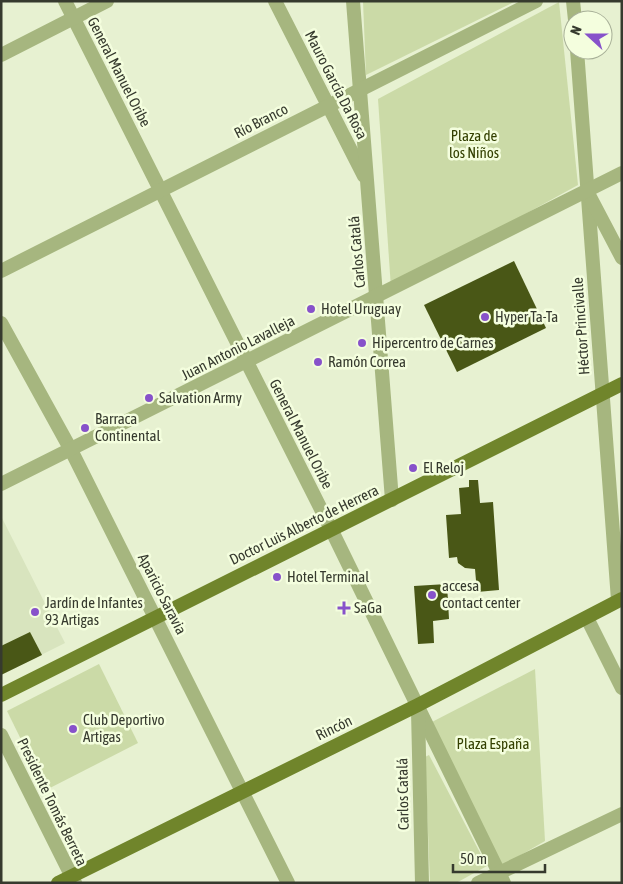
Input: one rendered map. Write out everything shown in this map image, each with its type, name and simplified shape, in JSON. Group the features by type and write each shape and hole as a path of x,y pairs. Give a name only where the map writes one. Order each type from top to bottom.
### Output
{"main road":[{"name":"Doctor Luis Alberto de Herrera","path":"1,695 622,384"},
{"name":"Rincón","path":"58,883 73,879 241,791 418,705 620,600"}],"street":[{"name":"General Manuel Oribe","path":"65,1 331,529 378,629 418,705 502,878"},
{"path":"1,55 107,1"},
{"name":"Mauro García Da Rosa","path":"275,1 368,183"},
{"name":"Carlos Catalá","path":"353,1 392,500"},
{"name":"Río Branco","path":"1,271 536,1"},
{"name":"Héctor Princivalle","path":"578,60 620,600"},
{"name":"Juan Antonio Lavalleja","path":"1,484 588,192 622,173"},
{"path":"588,192 622,258"},
{"name":"Aparicio Saravia","path":"1,323 71,450 288,883"},
{"path":"587,618 622,688"},
{"name":"Carlos Catalá","path":"418,705 422,883"},
{"name":"Presidente Tomás Berreta","path":"1,735 73,879"},
{"path":"478,883 502,878 622,814"}],"shaded area":[{"path":"1,516 65,643 1,675"}],"green space":[{"path":"363,1 516,1 366,75"},
{"name":"Plaza de los Niños","path":"559,2 563,60 565,60 578,185 391,288 378,99"},
{"name":"Club Deportivo Artigas","path":"99,664 138,743 46,790 7,711"},
{"name":"Plaza España","path":"535,669 545,841 502,866 430,723"},
{"path":"429,755 487,866 456,883 430,883 425,757"}],"building":[{"name":"Hyper Ta-Ta","path":"514,261 546,328 457,372 424,305"},
{"path":"469,480 478,480 480,503 493,502 499,590 477,592 475,569 465,568 458,563 457,557 449,558 446,515 461,514 459,488 469,487"},
{"path":"447,584 449,619 433,621 434,643 418,644 414,586"},
{"path":"30,632 42,655 1,675 1,646"}],"place":[{"name":"Hotel Uruguay","path":"311,309"},
{"name":"Hyper Ta-Ta","path":"485,317"},
{"name":"Hipercentro de Carnes","path":"362,343"},
{"name":"Ramón Correa","path":"318,362"},
{"name":"Salvation Army","path":"149,398"},
{"name":"Barraca Continental","path":"85,428"},
{"name":"El Reloj","path":"413,468"},
{"name":"Hotel Terminal","path":"277,577"},
{"name":"accesa contact center","path":"432,595"},
{"name":"SaGa","path":"344,608"},
{"name":"Jardín de Infantes 93 Artigas","path":"35,612"},
{"name":"Club Deportivo Artigas","path":"73,729"}]}
